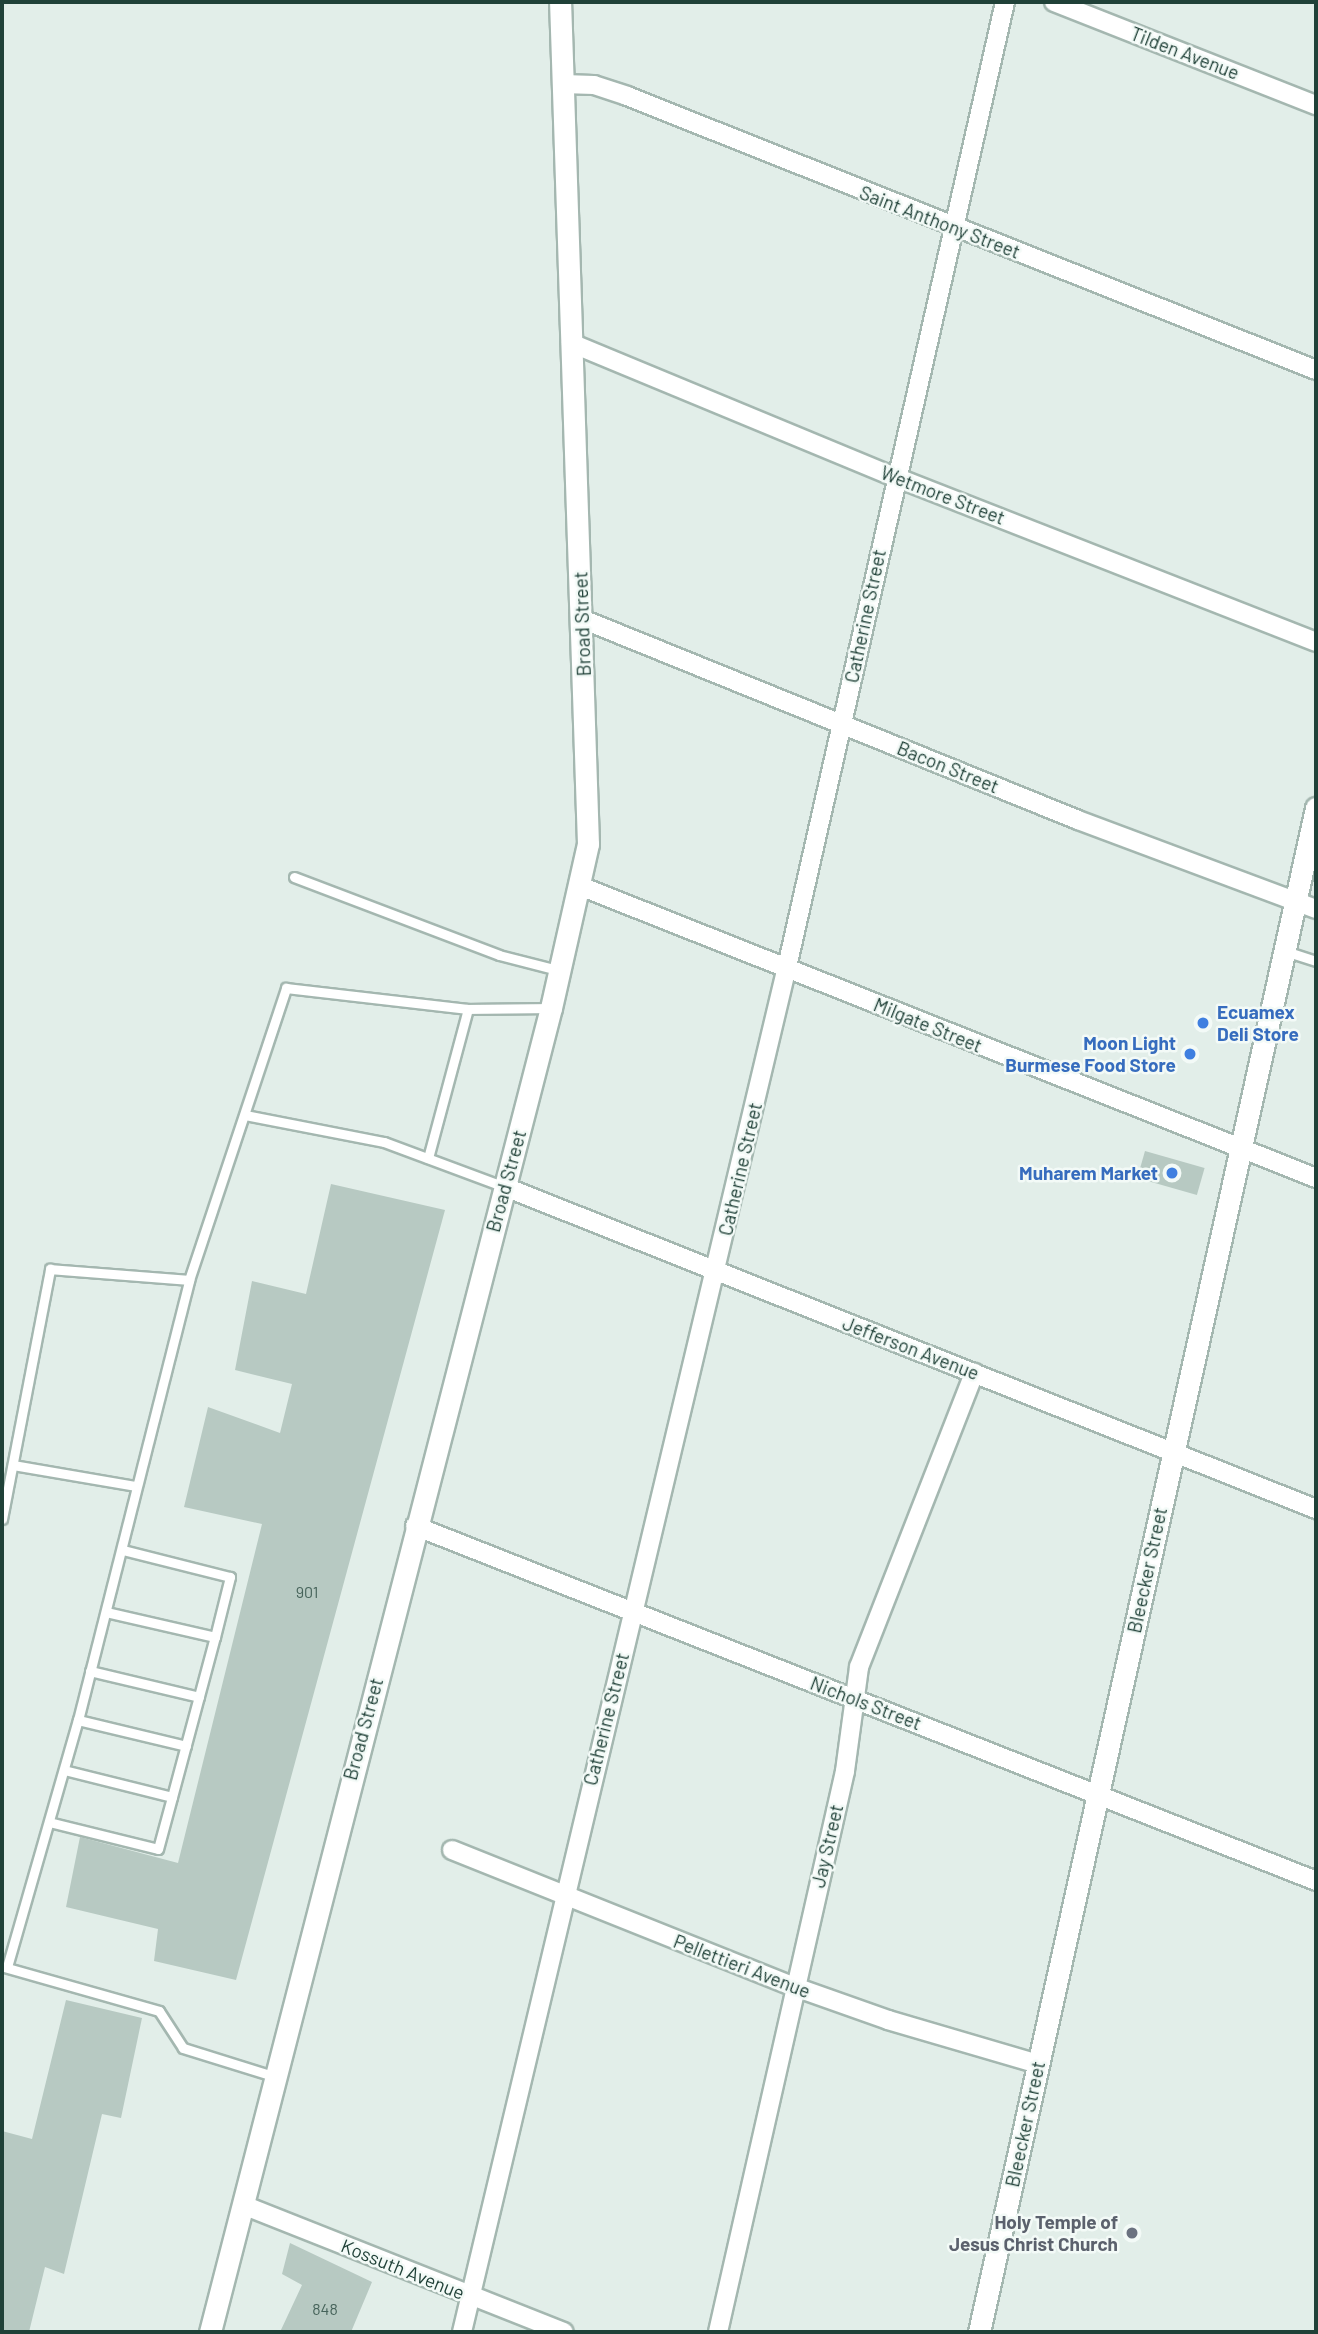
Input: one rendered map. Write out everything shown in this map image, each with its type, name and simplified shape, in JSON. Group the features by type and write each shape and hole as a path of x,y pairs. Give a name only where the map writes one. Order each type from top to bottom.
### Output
{"main road":[{"name":"Broad Street","path":"210,2332 273,2076 551,1008 588,844 560,2"},
{"name":"Bleecker Street","path":"979,2332 1316,808"}],"street":[{"name":"Catherine Street","path":"462,2332 787,967 895,477 1004,2"},
{"name":"Tilden Avenue","path":"1055,2 1316,105"},
{"name":"Saint Anthony Street","path":"563,83 594,85 626,96 1316,370"},
{"name":"Wetmore Street","path":"571,344 895,477 1316,642"},
{"name":"Bacon Street","path":"582,619 1078,820 1316,909"},
{"name":"Milgate Street","path":"580,886 1316,1178"},
{"name":"Jefferson Avenue","path":"505,1187 1316,1509"},
{"name":"Jay Street","path":"718,2332 845,1771 859,1667 974,1373"},
{"name":"Nichols Street","path":"415,1526 853,1699 1098,1791 1316,1881"},
{"name":"Pellettieri Avenue","path":"452,1850 564,1897 795,1987 888,2020 1038,2064"},
{"name":"Kossuth Avenue","path":"243,2205 564,2332"}],"lane":[{"path":"294,877 499,955 560,971"},
{"path":"1284,951 1316,961"},
{"path":"273,2076 183,2048 159,2011 4,1967 78,1720 189,1280 286,988 468,1009 551,1008"},
{"path":"428,1158 468,1009"},
{"path":"246,1115 384,1142 505,1187"},
{"path":"2,1519 50,1269 189,1280"},
{"path":"13,1465 136,1486"},
{"path":"49,1822 158,1849 199,1698 230,1577 122,1550"},
{"path":"106,1612 215,1637"},
{"path":"90,1671 199,1698"},
{"path":"78,1720 186,1746"},
{"path":"64,1770 172,1797"}],"building":[{"name":"Muharem Market","path":"1145,1151 1205,1168 1197,1195 1137,1178"},
{"path":"331,1184 445,1210 236,1980 154,1961 158,1929 66,1907 80,1837 178,1863 262,1524 184,1507 208,1407 280,1433 292,1384 235,1370 252,1281 306,1294"},
{"path":"66,2000 142,2018 121,2118 102,2114 64,2274 45,2267 29,2332 2,2332 2,2131 32,2139"},
{"path":"290,2243 372,2282 351,2332 280,2332 302,2285 282,2274"}],"place":[{"name":"Ecuamex Deli Store","path":"1203,1023"},
{"name":"Moon Light Burmese Food Store","path":"1190,1054"},
{"name":"Muharem Market","path":"1172,1173"},
{"name":"Holy Temple of Jesus Christ Church","path":"1132,2233"}]}
